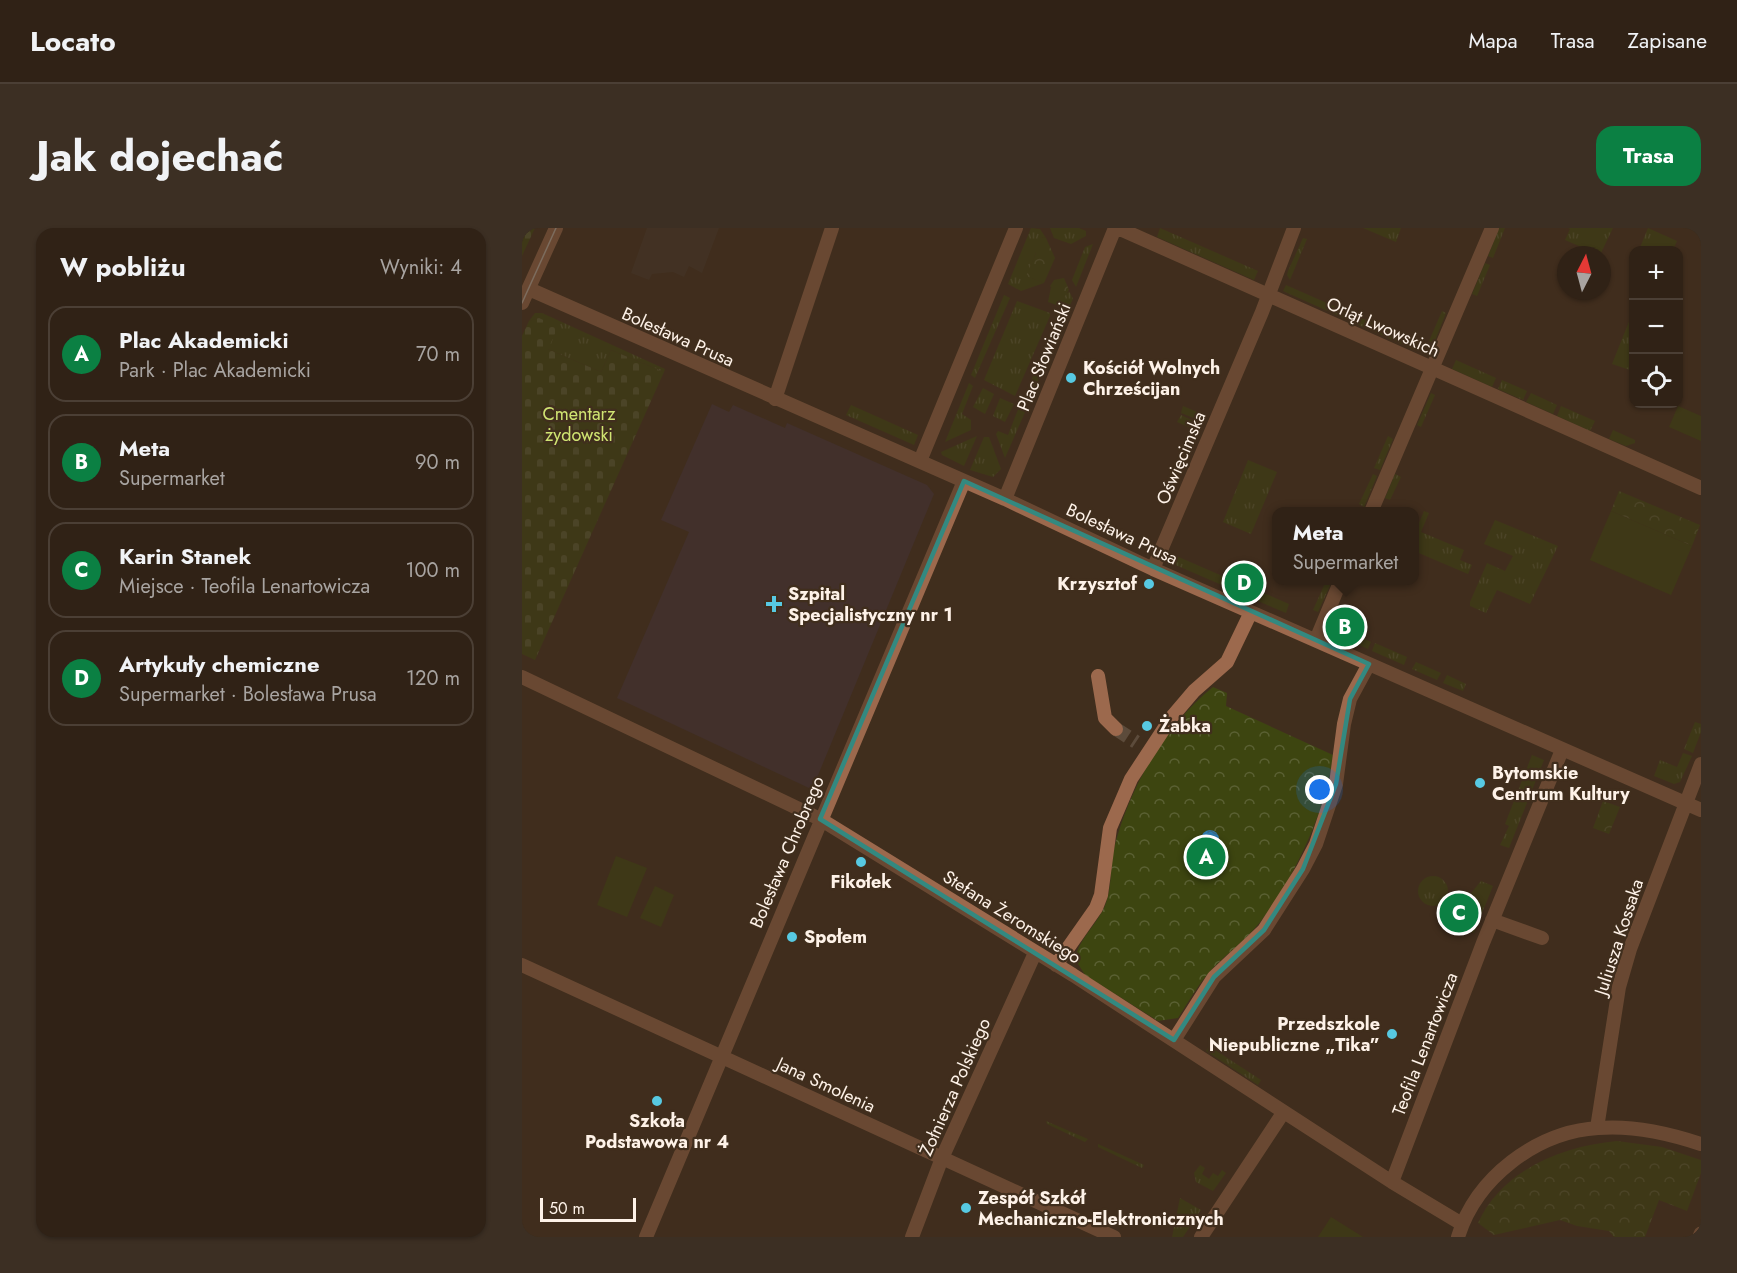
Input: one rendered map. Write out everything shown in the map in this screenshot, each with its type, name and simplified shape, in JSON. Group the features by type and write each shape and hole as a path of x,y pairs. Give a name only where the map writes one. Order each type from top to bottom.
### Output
{"street":[{"path":"522,303 556,228"},
{"path":"775,399 832,228"},
{"path":"920,461 1016,228"},
{"name":"Orląt Lwowskich","path":"1117,228 1701,488"},
{"name":"Plac Słowiański","path":"1005,499 1117,228"},
{"name":"Oświęcimska","path":"1153,569 1294,228"},
{"path":"1373,507 1491,228"},
{"name":"Bolesława Prusa","path":"529,289 1005,499 1153,569 1685,805 1701,810"},
{"name":"Bolesława Chrobrego","path":"646,1237 964,481"},
{"path":"1316,640 1339,585"},
{"path":"1056,965 1096,908 1101,896 1110,828 1131,779 1149,749 1194,691 1227,662 1251,612"},
{"path":"1174,1040 1214,977 1264,930 1303,869 1316,844 1336,784 1344,724 1350,699 1369,664"},
{"path":"1098,676 1105,718 1116,729"},
{"name":"Stefana Żeromskiego","path":"522,677 820,819 1174,1040 1392,1182 1460,1231"},
{"path":"1136,742 1149,749"},
{"name":"Teofila Lenartowicza","path":"1392,1182 1492,920 1562,750"},
{"name":"Juliusza Kossaka","path":"1597,1128 1619,987 1630,950 1701,764"},
{"path":"1492,920 1542,938"},
{"name":"Żołnierza Polskiego","path":"912,1237 942,1158 1035,953"},
{"name":"Jana Smolenia","path":"522,965 1114,1237"},
{"path":"1201,1237 1284,1113"},
{"path":"1460,1231 1477,1198 1504,1167 1536,1147 1570,1133 1597,1128 1632,1128 1665,1133 1701,1144"}],"highlighted area":[{"path":"964,481 1369,664 1350,699 1336,784 1303,869 1264,930 1214,977 1174,1040 820,819"}],"shaded area":[{"path":"647,228 719,228 702,273 689,266 684,277 673,272 652,274 649,280 631,273"},
{"name":"Szpital Specjalistyczny nr 1","path":"712,404 729,412 733,405 785,428 787,423 927,485 934,494 814,785 809,788 617,698 689,532 661,520"}],"green space":[{"path":"522,228 535,228 522,256"},
{"path":"1031,228 1040,229 1046,238 1042,237 1027,276 1044,283 1021,291 1008,284"},
{"path":"1050,228 1079,228 1086,231 1086,236 1071,244 1054,238"},
{"path":"1160,228 1258,271 1254,280 1157,237"},
{"path":"1363,228 1401,228 1396,242"},
{"path":"1499,228 1505,228 1493,258 1488,256"},
{"path":"1568,228 1613,228 1604,246 1579,246 1565,240 1570,229"},
{"path":"1648,228 1677,241 1675,246 1641,246"},
{"path":"1042,237 1046,238 1055,258 1044,283 1026,276 1036,253 1035,244"},
{"path":"1303,238 1307,239 1290,280 1287,275 1288,271"},
{"path":"1093,244 1076,287 1072,280 1085,247"},
{"path":"1485,263 1490,265 1477,296 1472,294"},
{"path":"1064,278 1069,290 1065,296 1058,296 1050,286 1054,280"},
{"path":"1286,285 1420,344 1417,351 1283,291"},
{"path":"1051,287 1068,293 1069,291 1073,299 1068,309 1048,302"},
{"path":"1004,295 1010,298 975,378 971,375"},
{"path":"1017,301 1050,313 1050,316 1015,396 984,380"},
{"path":"1442,311 1446,313 1434,343 1429,341"},
{"path":"535,313 542,313 665,369 664,372 611,350 601,372 548,349 539,318 529,321"},
{"path":"1057,317 1064,319 1029,402 1024,398"},
{"name":"Cmentarz żydowski","path":"539,318 558,327 548,349 601,372 611,350 664,372 535,660 522,654 522,336 529,321"},
{"path":"1629,322 1629,370 1612,364"},
{"path":"1456,360 1496,378 1492,387 1452,369"},
{"path":"1502,380 1527,391 1523,400 1498,389"},
{"path":"969,383 973,386 962,414 971,420 971,430 945,442"},
{"path":"983,388 994,394 985,414 973,407"},
{"path":"1431,393 1435,395 1421,427 1417,425"},
{"path":"1531,393 1557,405 1553,414 1526,402"},
{"path":"1000,398 1014,404 1005,422 993,416"},
{"path":"851,405 918,435 914,445 846,415"},
{"path":"1183,406 1202,414 1199,420 1181,413"},
{"path":"1561,406 1595,421 1590,431 1557,416"},
{"path":"1019,407 1026,410 1005,458 996,434 998,431 1008,435"},
{"path":"1677,408 1701,416 1701,441 1669,427"},
{"path":"1181,415 1198,423 1195,430 1177,422"},
{"path":"1613,430 1635,440 1635,443 1626,446 1609,439"},
{"path":"977,436 964,466 942,455 941,452"},
{"path":"1388,436 1393,439 1380,470 1374,468"},
{"path":"984,437 989,437 1001,469 993,477 970,470"},
{"path":"1248,460 1277,472 1251,534 1223,522"},
{"path":"1373,474 1377,476 1364,507 1359,504"},
{"path":"1395,474 1401,477 1390,500 1385,498"},
{"path":"1619,491 1700,525 1692,546 1611,511"},
{"path":"1424,511 1429,513 1421,532 1464,550 1460,560 1472,565 1468,574 1419,553 1419,523"},
{"path":"1611,511 1692,546 1671,595 1590,560"},
{"path":"1495,520 1558,546 1530,604 1497,590 1486,613 1470,606 1470,602 1487,563 1505,571 1513,556 1484,544"},
{"path":"1174,555 1234,581 1231,589 1171,563"},
{"path":"1324,585 1330,585 1318,612 1313,610"},
{"path":"1257,590 1289,604 1286,613 1253,599"},
{"path":"1345,630 1371,642 1368,649 1338,636 1340,631"},
{"path":"1375,643 1407,657 1404,665 1372,651"},
{"path":"1416,662 1441,673 1437,680 1412,669"},
{"path":"1447,675 1466,684 1463,691 1443,683"},
{"path":"1213,687 1227,693 1226,706 1333,755 1315,823 1282,891 1255,928 1204,978 1178,1018 1158,1021 1085,975 1075,959 1077,951 1106,903 1114,849 1120,827 1139,782 1164,739 1179,720"},
{"path":"1695,722 1701,724 1701,732 1693,753 1684,749"},
{"path":"1683,753 1692,756 1680,782 1674,784 1654,776 1660,760 1677,767"},
{"path":"1532,755 1544,760 1509,848 1500,845 1509,826 1505,824"},
{"path":"1603,801 1620,807 1609,834 1593,828"},
{"path":"616,856 647,868 627,917 597,905"},
{"path":"1433,876 1444,880 1448,891 1444,902 1433,906 1422,902 1418,891 1422,880"},
{"path":"1481,881 1493,886 1474,933 1447,922"},
{"path":"655,886 674,895 661,927 640,918"},
{"path":"1209,1046 1261,1080 1258,1085 1206,1051"},
{"path":"1046,1121 1088,1139 1085,1142 1047,1124"},
{"path":"1617,1141 1662,1147 1701,1160 1701,1173 1687,1211 1659,1200 1645,1237 1614,1237 1609,1231 1577,1226 1560,1220 1494,1235 1478,1223 1489,1204 1502,1189 1518,1175 1536,1164 1575,1148"},
{"path":"1098,1144 1144,1165 1142,1168 1098,1147"},
{"path":"1200,1165 1205,1168 1202,1174 1209,1179 1213,1173 1218,1176 1222,1170 1226,1173 1213,1191 1196,1182 1194,1173"},
{"path":"1180,1198 1201,1210 1183,1237 1172,1237"},
{"path":"1331,1217 1363,1237 1318,1237"}],"water":[{"path":"1206,830 1214,830 1219,835 1217,846 1206,848 1201,843 1201,835"}],"tunnel":[{"path":"1116,729 1136,742"}],"tram line":[{"path":"522,303 556,228"}],"place":[{"name":"Kościół Wolnych Chrześcijan","path":"1071,378"},
{"name":"Artykuły chemiczne","path":"1244,583"},
{"name":"Krzysztof","path":"1149,584"},
{"name":"Szpital Specjalistyczny nr 1","path":"774,604"},
{"name":"Meta","path":"1345,627"},
{"name":"Żabka","path":"1147,726"},
{"name":"Bytomskie Centrum Kultury","path":"1480,783"},
{"name":"Plac Akademicki","path":"1206,857"},
{"name":"Fikołek","path":"861,862"},
{"name":"Karin Stanek","path":"1459,913"},
{"name":"Społem","path":"792,937"},
{"name":"Przedszkole Niepubliczne „Tika”","path":"1392,1034"},
{"name":"Szkoła Podstawowa nr 4","path":"657,1101"},
{"name":"Zespół Szkół Mechaniczno-Elektronicznych","path":"966,1208"}]}
